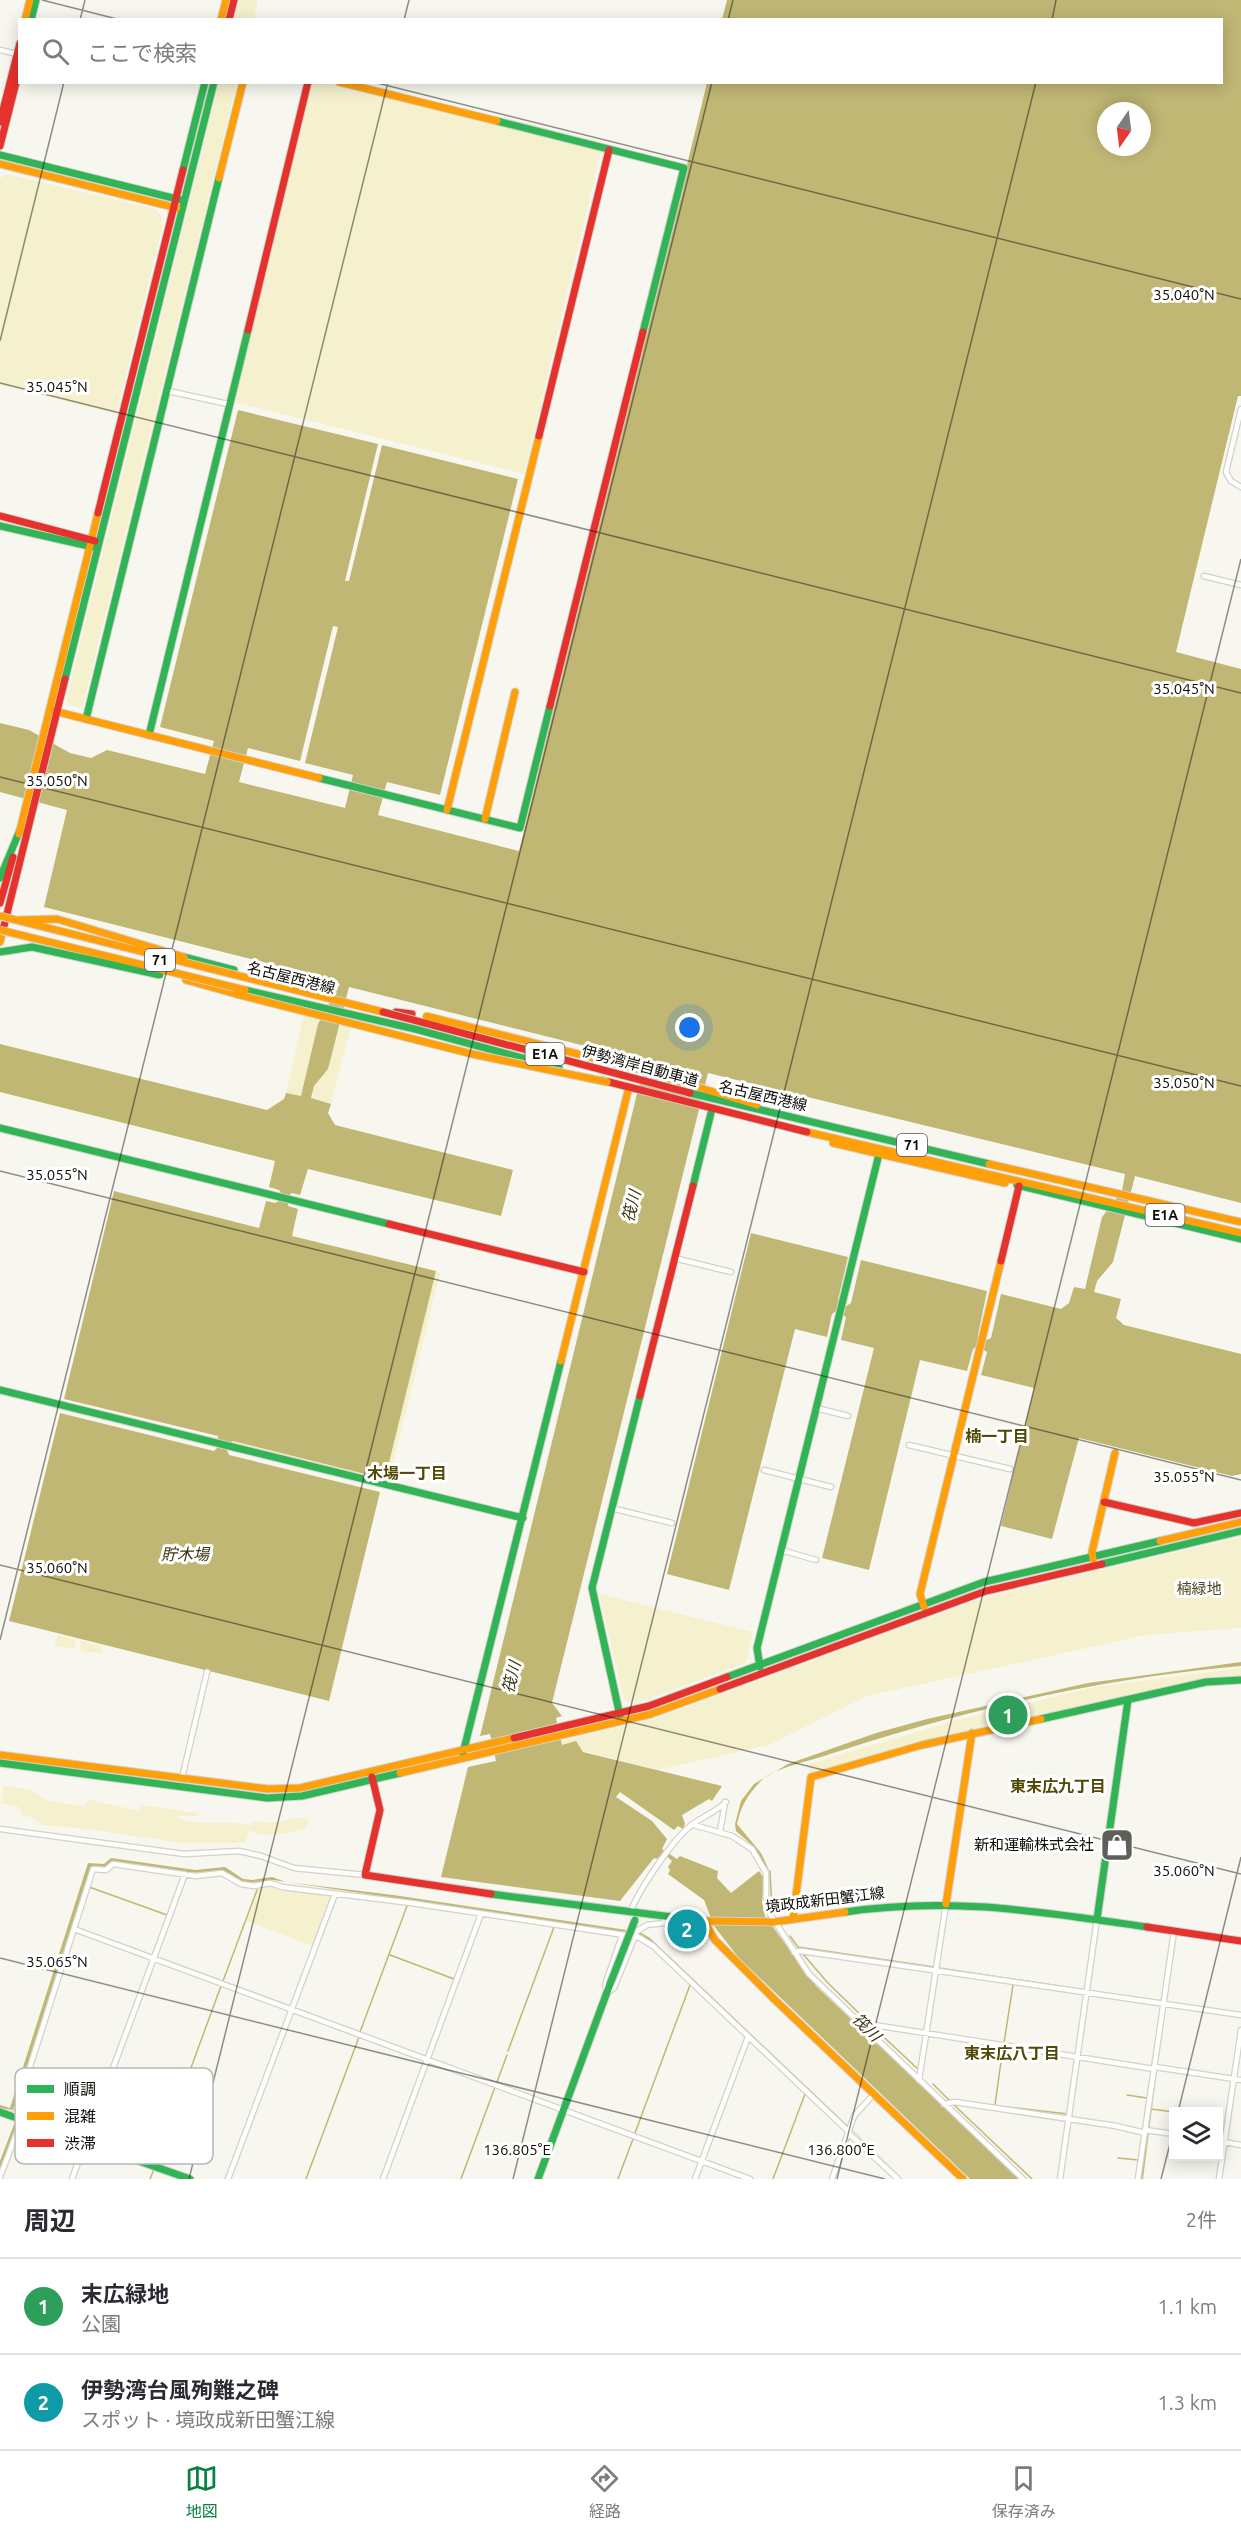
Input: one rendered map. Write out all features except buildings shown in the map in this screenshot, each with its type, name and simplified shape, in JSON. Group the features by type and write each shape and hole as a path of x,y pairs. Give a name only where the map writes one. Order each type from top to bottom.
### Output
{"main road":[{"path":"26,18 30,0"},
{"path":"32,18 36,0"},
{"path":"222,18 226,0"},
{"path":"230,18 234,0"},
{"path":"0,122 18,54"},
{"path":"0,146 18,75"},
{"path":"0,942 1,925 50,730 89,548 206,84"},
{"path":"54,711 99,545 214,84"},
{"path":"86,719 243,84"},
{"path":"149,735 308,84"},
{"path":"54,711 385,796 520,828 684,168 347,84"},
{"path":"447,810 609,150"},
{"path":"0,155 185,201"},
{"path":"0,164 183,210"},
{"path":"0,516 92,539 99,545"},
{"path":"0,526 89,548 99,545"},
{"path":"485,819 515,692"},
{"path":"0,878 31,804"},
{"path":"0,903 20,830"},
{"path":"1,925 39,917 68,921 355,1006 412,1014 634,1068 870,1138"},
{"name":"名古屋西港線","path":"1,925 174,976 711,1113 1241,1239"},
{"name":"名古屋西港線","path":"1,925 355,1006 714,1099 1136,1196 1241,1223"},
{"name":"伊勢湾岸自動車道","path":"1,925 245,990 415,1029 723,1113 1241,1233"},
{"name":"伊勢湾岸自動車道","path":"1,925 355,1006 733,1105 870,1138 1241,1223"},
{"path":"0,952 16,948 42,949 131,970 245,990"},
{"path":"174,976 453,1049 607,1082"},
{"path":"465,1757 628,1091"},
{"path":"621,1721 592,1597 611,1508 711,1113"},
{"path":"0,1128 584,1272"},
{"path":"761,1673 757,1647 879,1154"},
{"path":"925,1612 920,1594 981,1351 1019,1186"},
{"path":"0,1389 523,1518"},
{"path":"1094,1564 1092,1556 1115,1453"},
{"path":"1104,1502 1194,1523 1241,1513"},
{"path":"0,1763 267,1798 302,1796 468,1748 649,1706 984,1582 1241,1522"},
{"path":"0,1755 286,1790 372,1776 651,1714 986,1591 1241,1531"},
{"path":"793,1919 811,1777 972,1733 1206,1682 1241,1680"},
{"path":"1098,1919 1128,1700"},
{"path":"946,1904 972,1733"},
{"path":"365,1875 380,1810 372,1776"},
{"name":"境政成新田蟹江線","path":"365,1875 634,1916 707,1921 774,1922 891,1905 946,1904 1009,1907 1241,1941"},
{"path":"538,2179 634,1916"},
{"path":"707,1921 715,1940 963,2179"},
{"path":"0,2112 15,2117"},
{"path":"149,2164 190,2179"}],"street":[{"path":"0,50 18,54"},
{"path":"168,391 228,404"},
{"path":"1241,409 1226,472 1231,481 1241,487"},
{"path":"1204,576 1241,585"},
{"path":"674,1258 731,1272"},
{"path":"816,1408 848,1416"},
{"path":"909,1445 1010,1469"},
{"path":"764,1470 831,1487"},
{"path":"611,1508 672,1523"},
{"path":"781,1550 816,1560"},
{"path":"182,1778 207,1672"},
{"path":"634,1916 635,1898 688,1828 717,1811 726,1802 720,1832"},
{"path":"694,1825 741,1840 760,1860 766,1873 767,1907 774,1922 809,1974 1023,2179"},
{"path":"0,1829 184,1854 239,1851 294,1868 365,1875"},
{"path":"33,2068 93,1869 106,1870 113,1864 185,1874 222,1873 241,1884 254,1886 273,1884 622,1935 635,1934 653,1946 898,2179"},
{"path":"113,2068 185,1874"},
{"path":"228,2179 334,1894"},
{"path":"920,2080 946,1904"},
{"path":"383,2179 481,1914"},
{"path":"622,1935 605,1985 607,1993 614,1988 635,1934 647,1925 664,1923 665,1918"},
{"path":"1060,2179 1098,1919"},
{"path":"74,1929 750,2179"},
{"path":"1138,2179 1147,2131 1174,1931"},
{"path":"794,1952 801,1950 1241,2015"},
{"path":"866,2028 873,2025 1241,2080"},
{"path":"1223,2137 1241,2030"},
{"path":"695,2179 748,2037"},
{"path":"832,2179 854,2116 874,2094"},
{"path":"944,2104 955,2102 1169,2134"},
{"path":"0,2177 15,2128"},
{"path":"1223,2142 1241,2145"},
{"path":"1220,2179 1221,2161"},
{"path":"72,2179 78,2164"}],"green space":[{"path":"239,0 258,0 254,18 234,18"},
{"path":"219,84 237,84 83,705 79,708 69,705 66,701"},
{"path":"312,84 331,84 601,151 524,474 234,402"},
{"path":"7,174 155,209 161,216 162,227 116,414 0,385 0,178"},
{"path":"304,1015 321,1019 301,1097 286,1093"},
{"path":"339,1024 351,1027 331,1104 311,1099 314,1086 328,1068"},
{"path":"436,1271 440,1273 388,1484 229,1443 233,1441 385,1479"},
{"name":"楠緑地","path":"1241,1537 1241,1628 1146,1635 867,1696 769,1745 657,1770 562,1745 561,1741 654,1719 986,1597"},
{"path":"599,1594 753,1632 746,1663 637,1703 628,1702 624,1699"},
{"path":"58,1635 76,1640 74,1649 54,1644"},
{"path":"83,1641 102,1646 102,1654 81,1651 80,1643"},
{"path":"1241,1668 1241,1678 1208,1679 923,1740 809,1773 809,1764 953,1721 1095,1687"},
{"path":"4,1786 31,1790 48,1801 85,1806 86,1801 91,1800 140,1811 140,1805 198,1813 199,1816 175,1816 193,1822 250,1825 253,1821 269,1823 305,1817 309,1821 305,1829 284,1833 270,1835 250,1830 245,1843 180,1843 97,1830 42,1825 31,1817 23,1816 19,1807 1,1803"},
{"path":"270,1885 280,1889 331,1896 313,1946 247,1921 259,1888"}],"water":[{"path":"727,0 1241,0 1241,396 1238,396 1176,652 1241,669 1241,1203 1135,1176 1113,1262 1097,1281 1094,1292 1121,1299 1116,1318 1124,1325 1241,1354 1241,1474 1232,1476 1079,1438 1052,1539 1001,1526 1034,1388 981,1375 987,1352 977,1346 973,1349 967,1371 920,1360 869,1570 822,1558 874,1348 841,1340 846,1317 836,1311 832,1314 827,1337 795,1329 729,1590 667,1574 751,1233 848,1257 838,1300 840,1306 845,1307 851,1303 861,1260 987,1291 978,1335 980,1339 987,1340 991,1338 1001,1294 1061,1309 1069,1303 1074,1287 1085,1289 1102,1217 1122,1191 1125,1174 708,1073 552,1703 562,1716 556,1718 562,1745 576,1741 583,1752 722,1786 712,1801 709,1799 682,1815 685,1824 683,1829 678,1826 674,1830 620,1792 616,1797 652,1821 667,1839 662,1849 677,1859 680,1856 718,1871 717,1878 731,1893 759,1871 764,1878 762,1902 765,1916 816,1986 1020,2179 970,2179 738,1957 714,1926 704,1900 668,1874 670,1870 668,1867 672,1861 663,1853 657,1859 654,1858 620,1901 441,1877 468,1767 496,1761 490,1734 480,1736 645,1061 349,987 328,1069 314,1086 311,1098 331,1104 328,1113 335,1125 513,1170 501,1216 308,1169 300,1195 292,1193 289,1195 288,1206 298,1209 292,1236 436,1271 385,1479 233,1441 229,1443 227,1450 229,1455 380,1492 329,1701 9,1621 60,1413 214,1451 218,1447 218,1436 64,1399 114,1191 259,1228 266,1201 275,1203 279,1201 281,1193 269,1187 275,1161 0,1092 0,1044 267,1110 284,1099 286,1093 301,1096 318,1024 340,984 330,979 44,907 67,810 0,792 0,723 29,730 70,753 91,758 107,750 205,774 214,741 160,727 238,410 378,444 345,581 349,581 382,445 518,479 440,795 387,782 378,815 519,851 707,84 1223,84 1223,18 722,18","holes":["333,626 338,627 305,763 353,775 345,808 239,782 248,748 300,761"]},
{"path":"1241,1662 1241,1666 1188,1671 1083,1688 980,1711 877,1739 773,1773 788,1764 876,1733 927,1719 1088,1683"},
{"path":"765,1777 747,1799 737,1824 761,1853 770,1872 752,1845 736,1831 735,1824 741,1801 754,1784"},
{"path":"111,1858 195,1870 225,1867 243,1879 272,1877 286,1882 273,1880 244,1883 224,1871 191,1873 112,1862 104,1867 91,1867 26,2068 23,2068 88,1863 104,1864"},
{"path":"288,1882 393,1895 640,1932 650,1938 904,2179 642,1935"},
{"path":"1165,2006 1143,2179 1140,2179"},
{"path":"15,2092 13,2110 0,2108 0,2105 10,2108"},
{"path":"15,2122 15,2129 0,2170 0,2161"}],"waterway":[{"path":"770,1871 772,1911"},
{"path":"89,1887 167,1915"},
{"path":"223,1981 257,1890"},
{"path":"360,2032 407,1906"},
{"path":"508,2051 554,1927"},
{"path":"790,1936 798,1947 934,1967"},
{"name":"筏川","path":"803,1954 827,1982 870,2024"},
{"path":"390,1955 454,1979"},
{"path":"939,1968 1085,1990"},
{"path":"635,2133 690,1985"},
{"path":"1004,2043 1013,1985"},
{"path":"191,2068 221,1986"},
{"path":"1089,1991 1161,2001"},
{"name":"筏川","path":"874,2028 919,2070"},
{"path":"306,2179 359,2037"},
{"path":"995,2105 1003,2047"},
{"path":"497,2082 507,2055"},
{"path":"933,2084 949,2100"},
{"path":"461,2179 495,2087"},
{"path":"773,2179 805,2094"},
{"path":"1127,2095 1147,2098"},
{"path":"954,2105 1032,2179"},
{"path":"998,2106 1068,2114"},
{"path":"1151,2109 1169,2111"},
{"path":"618,2179 633,2139"},
{"path":"1118,2158 1138,2160"},
{"path":"150,2179 154,2169"}],"traffic: fast":[{"path":"32,18 36,0"},
{"path":"183,170 204,84"},
{"path":"65,679 214,84"},
{"path":"497,121 684,168 643,332"},
{"path":"0,155 181,200"},
{"path":"86,719 219,178"},
{"path":"149,735 248,330"},
{"path":"0,526 93,547"},
{"path":"319,778 520,828 550,706"},
{"path":"0,878 20,830"},
{"path":"0,952 32,947 160,975"},
{"path":"184,957 234,970"},
{"path":"245,990 415,1029 559,1068"},
{"path":"690,1093 989,1164"},
{"path":"693,1186 711,1113"},
{"path":"0,1128 389,1224"},
{"path":"760,1667 757,1648 879,1154"},
{"path":"1017,1185 1241,1239"},
{"path":"463,1753 561,1361"},
{"path":"0,1390 523,1518"},
{"path":"620,1716 592,1588 640,1396"},
{"path":"1102,1564 1241,1531"},
{"path":"727,1677 984,1582 1160,1541"},
{"path":"1041,1719 1206,1682 1241,1680"},
{"path":"1097,1919 1128,1700"},
{"path":"0,1763 267,1798 302,1796 400,1773"},
{"path":"491,1894 704,1921"},
{"path":"845,1912 922,1905 960,1906 1034,1911 1147,1927"},
{"path":"610,1984 635,1920"},
{"path":"538,2179 610,1984"},
{"path":"0,2112 15,2117"},
{"path":"147,2164 190,2179"}],"traffic: slow":[{"path":"26,18 30,0"},
{"path":"222,18 226,0"},
{"path":"219,178 242,84"},
{"path":"347,84 497,121"},
{"path":"0,164 177,208"},
{"path":"447,810 539,436"},
{"path":"19,834 98,513"},
{"path":"485,819 515,692"},
{"path":"50,710 319,778"},
{"path":"0,916 383,1012"},
{"path":"19,920 57,919 184,957"},
{"path":"0,930 245,990"},
{"path":"0,942 3,930"},
{"path":"186,980 236,994"},
{"path":"236,994 472,1054 607,1082"},
{"path":"426,1016 634,1068 757,1105"},
{"path":"561,1361 628,1091"},
{"path":"807,1132 1241,1233"},
{"path":"833,1143 1005,1183"},
{"path":"989,1164 1241,1222"},
{"path":"924,1607 920,1594 1001,1261"},
{"path":"1093,1559 1092,1552 1115,1453"},
{"path":"1160,1541 1241,1522"},
{"path":"400,1773 651,1714 720,1689"},
{"path":"793,1919 811,1777 922,1745 1041,1719"},
{"path":"946,1904 972,1733"},
{"path":"0,1755 268,1789 300,1788 514,1738"},
{"path":"845,1912 774,1922 704,1921 715,1940 774,1999 963,2179"}],"traffic: jam":[{"path":"230,18 234,0"},
{"path":"0,122 18,51"},
{"path":"0,146 18,75"},
{"path":"248,330 308,84"},
{"path":"539,436 609,150"},
{"path":"98,513 183,170"},
{"path":"550,706 643,332"},
{"path":"0,516 95,541"},
{"path":"0,930 3,930 65,679"},
{"path":"0,903 13,857"},
{"path":"383,1012 690,1093"},
{"path":"396,1012 412,1014"},
{"path":"601,1080 807,1132"},
{"path":"640,1396 693,1186"},
{"path":"1001,1261 1019,1186"},
{"path":"389,1224 584,1272"},
{"path":"1104,1502 1194,1523 1241,1513"},
{"path":"720,1689 986,1591 1102,1564"},
{"path":"514,1738 649,1706 727,1677"},
{"path":"372,1777 380,1810 365,1875 491,1894"},
{"path":"1147,1927 1241,1941"}],"place":[{"name":"末広緑地","path":"1008,1715"},
{"name":"新和運輸株式会社","path":"1117,1845"},
{"name":"伊勢湾台風殉難之碑","path":"687,1929"}],"district":[{"name":"楠一丁目","path":"997,1436"},
{"name":"木場一丁目","path":"407,1473"},
{"name":"東末広九丁目","path":"1058,1786"},
{"name":"東末広八丁目","path":"1012,2053"}],"water label":[{"name":"貯木場","path":"185,1554"}]}
